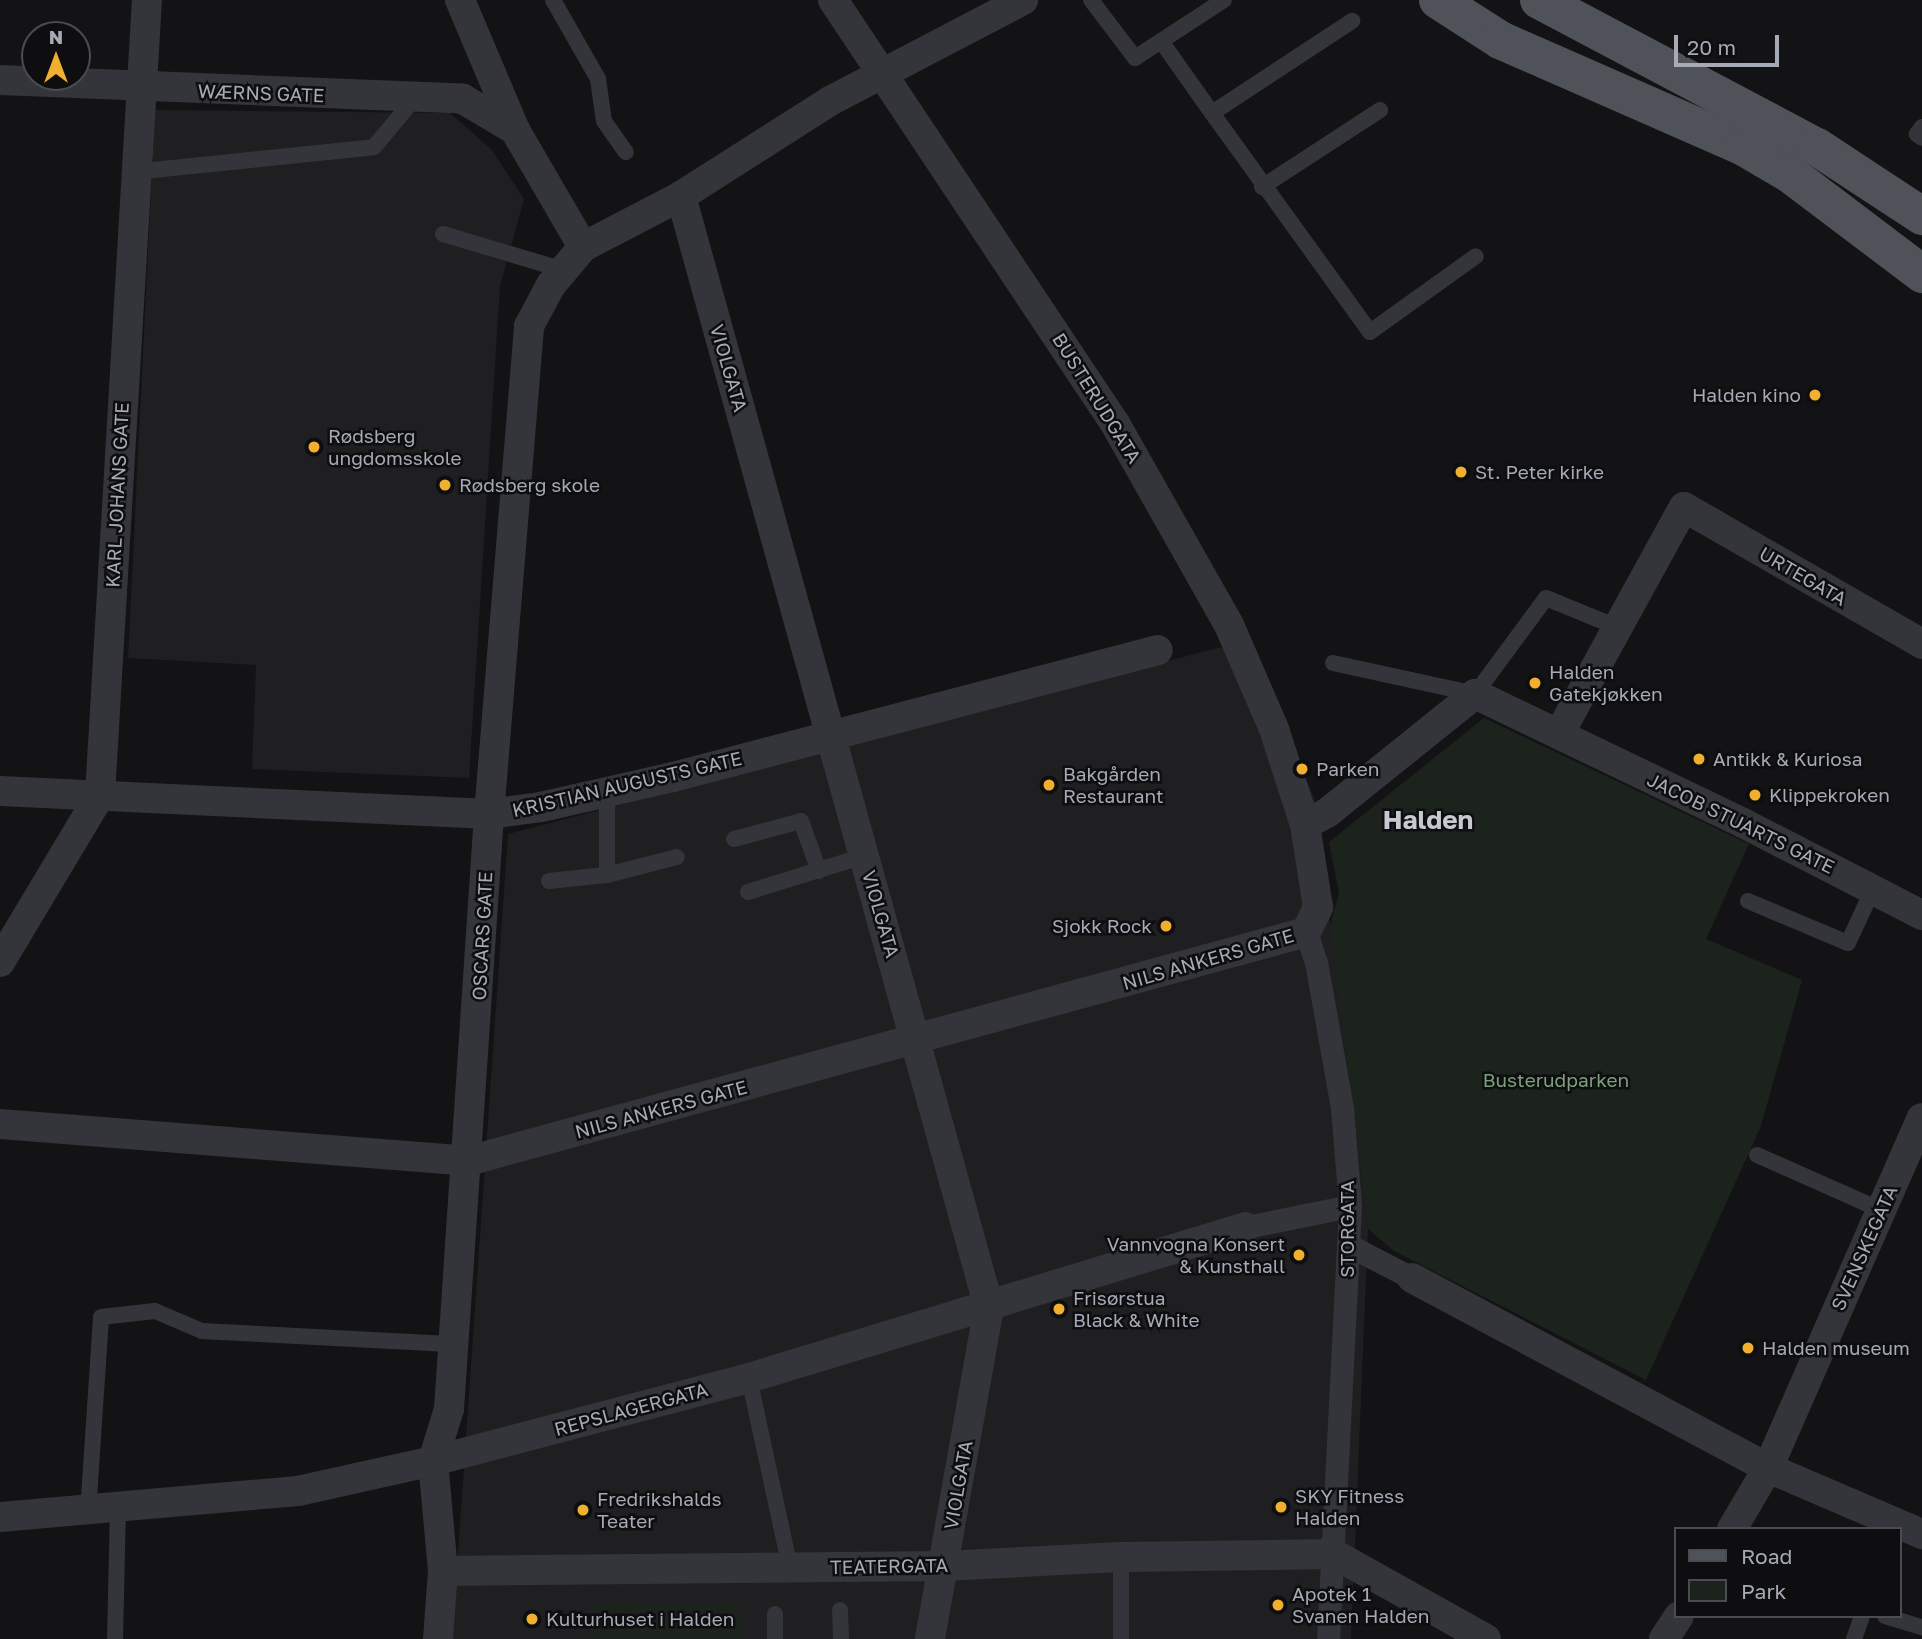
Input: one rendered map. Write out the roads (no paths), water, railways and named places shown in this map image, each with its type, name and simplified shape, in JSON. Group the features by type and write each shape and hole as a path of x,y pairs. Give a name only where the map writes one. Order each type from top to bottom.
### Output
{"main road":[{"path":"1438,0 1540,60 1744,146 1790,174 1922,274"},
{"path":"1539,0 1807,141 1922,216"}],"street":[{"name":"KARL JOHANS GATE","path":"0,962 100,795 134,172 147,0"},
{"path":"460,0 514,130 573,258 681,196 830,101 1023,0"},
{"name":"BUSTERUDGATA","path":"838,2 1114,422 1229,625 1274,729 1305,825"},
{"name":"WÆRNS GATE","path":"0,80 140,89 463,99 514,130"},
{"name":"VIOLGATA","path":"681,196 989,1307 930,1639"},
{"name":"OSCARS GATE","path":"438,1639 443,1571 433,1461 449,1409 468,1161 489,814 529,326 573,258"},
{"name":"URTEGATA","path":"1619,628 1684,508 1922,644"},
{"path":"1559,734 1619,628"},
{"name":"KRISTIAN AUGUSTS GATE","path":"0,792 489,814 607,792 1158,650"},
{"path":"1306,932 1318,907 1305,825 1349,796 1475,694"},
{"name":"JACOB STUARTS GATE","path":"1475,694 1922,915"},
{"name":"NILS ANKERS GATE","path":"0,1124 468,1161 917,1041 1306,932"},
{"name":"STORGATA","path":"1306,932 1316,962 1342,1108 1350,1206 1328,1639"},
{"name":"SVENSKEGATA","path":"1733,1527 1768,1468 1922,1118"},
{"path":"1246,1227 1350,1206"},
{"name":"REPSLAGERGATA","path":"0,1517 88,1513 298,1491 433,1461 749,1378 1246,1227"},
{"path":"1350,1246 1768,1468 1893,1526"},
{"path":"1901,1528 1922,1534"},
{"path":"1334,1554 1486,1639"},
{"name":"TEATERGATA","path":"443,1571 943,1566 1121,1557 1334,1554"},
{"path":"1664,1639 1678,1618"}],"lane":[{"path":"552,0 598,79 604,121 626,152"},
{"path":"1091,0 1135,58 1224,0"},
{"path":"1212,113 1352,21"},
{"path":"1161,41 1262,187 1370,332 1476,256"},
{"path":"134,172 374,147 415,98"},
{"path":"1262,187 1380,110"},
{"path":"1922,127 1917,134 1922,138"},
{"path":"443,234 573,258"},
{"path":"1333,663 1475,694 1546,598 1619,628"},
{"path":"607,792 607,875"},
{"path":"734,839 801,821 819,871"},
{"path":"748,892 864,856"},
{"path":"549,881 607,875 677,857"},
{"path":"1748,901 1848,943 1873,889"},
{"path":"1757,1154 1881,1210"},
{"path":"88,1513 101,1317 155,1311 202,1331 454,1344"},
{"path":"749,1378 790,1567"},
{"path":"115,1639 118,1508"},
{"path":"1121,1557 1121,1639"},
{"path":"840,1610 841,1639"},
{"path":"775,1614 775,1639"},
{"path":"1854,1639 1861,1618"},
{"path":"1892,1618 1922,1627"}],"place":[{"name":"Halden kino","path":"1815,395"},
{"name":"Rødsberg ungdomsskole","path":"314,447"},
{"name":"St. Peter kirke","path":"1461,472"},
{"name":"Rødsberg skole","path":"445,485"},
{"name":"Halden Gatekjøkken","path":"1535,683"},
{"name":"Antikk & Kuriosa","path":"1699,759"},
{"name":"Parken","path":"1302,769"},
{"name":"Bakgården Restaurant","path":"1049,785"},
{"name":"Klippekroken","path":"1755,795"},
{"name":"Sjokk Rock","path":"1166,926"},
{"name":"Vannvogna Konsert & Kunsthall","path":"1299,1255"},
{"name":"Frisørstua Black & White","path":"1059,1309"},
{"name":"Halden museum","path":"1748,1348"},
{"name":"SKY Fitness Halden","path":"1281,1507"},
{"name":"Fredrikshalds Teater","path":"583,1510"},
{"name":"Apotek 1 Svanen Halden","path":"1278,1605"},
{"name":"Kulturhuset i Halden","path":"532,1619"}],"district":[{"name":"Halden","path":"1428,820"}],"park label":[{"name":"Busterudparken","path":"1556,1080"}]}
